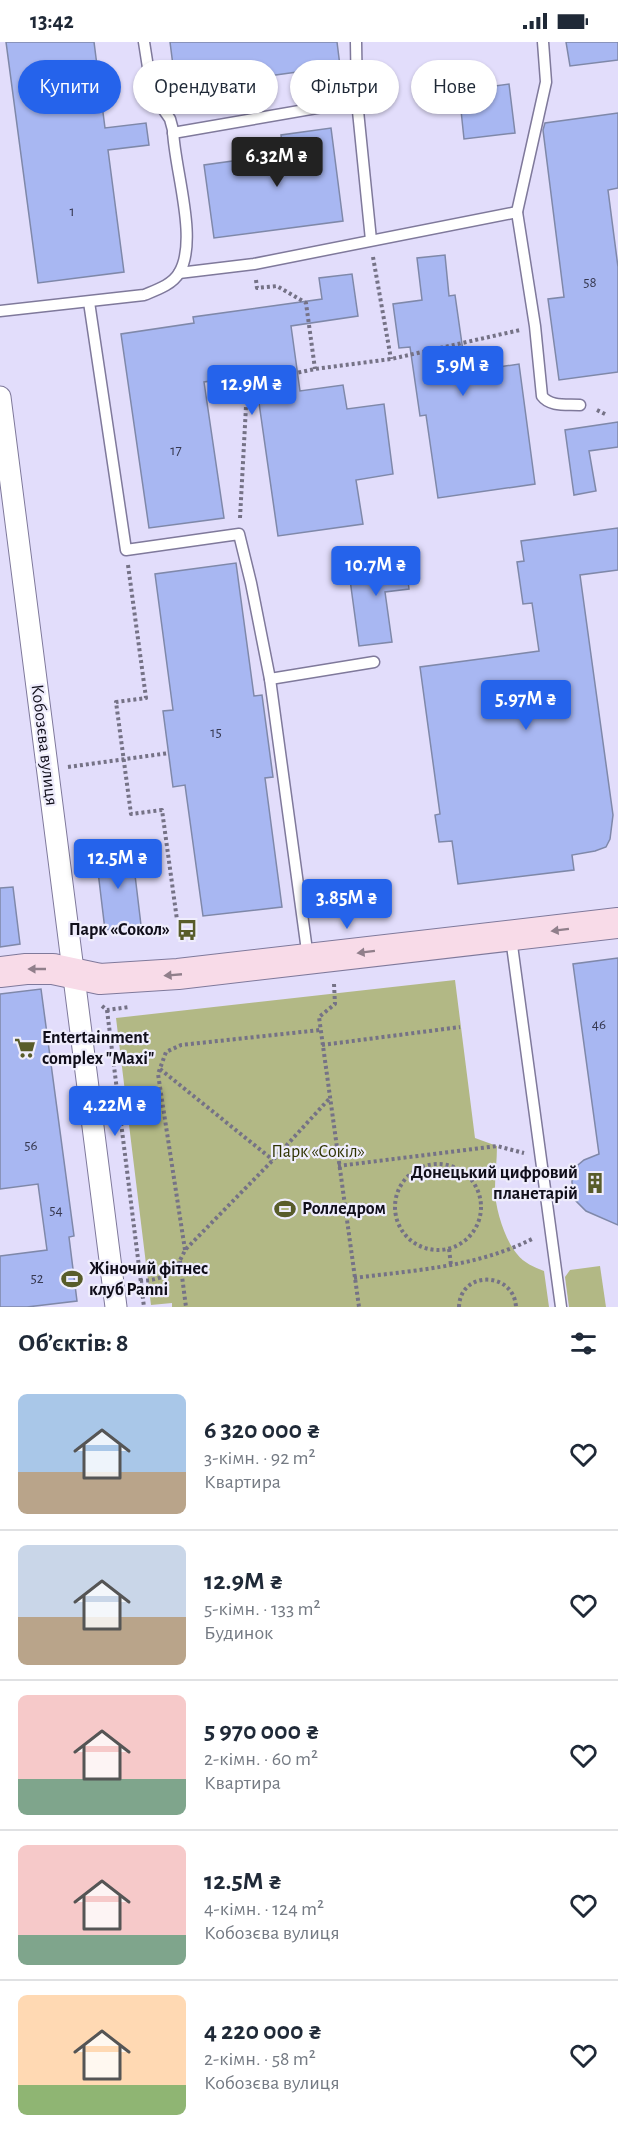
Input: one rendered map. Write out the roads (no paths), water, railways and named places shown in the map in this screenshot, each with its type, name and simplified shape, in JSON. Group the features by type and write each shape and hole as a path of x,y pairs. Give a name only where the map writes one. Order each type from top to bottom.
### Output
{"street":[{"name":"Кобозєва вулиця","path":"0,397 116,1307"},
{"path":"0,972 53,969 100,979 124,979 618,923"}],"lane":[{"path":"144,42 152,93 170,119 173,132 186,228 186,245 178,273"},
{"path":"356,42 356,60"},
{"path":"543,42 546,82 517,212 535,326 542,396 545,401 551,403 580,405"},
{"path":"173,132 290,112"},
{"path":"358,114 370,240"},
{"path":"0,311 144,295 158,290 178,273 254,264 517,212"},
{"path":"89,302 126,550 239,534 270,679 308,959"},
{"path":"270,679 374,662"},
{"path":"510,935 561,1307"}],"place":[{"name":"Парк «Сокол»","path":"187,930"},
{"name":"Entertainment complex \"Maxi\"","path":"25,1048"},
{"name":"Донецький цифровий планетарій","path":"595,1183"},
{"name":"Ролледром","path":"285,1209"},
{"name":"Жіночий фітнес клуб Panni","path":"72,1279"}],"park label":[{"name":"Парк «Сокіл»","path":"318,1152"}]}
